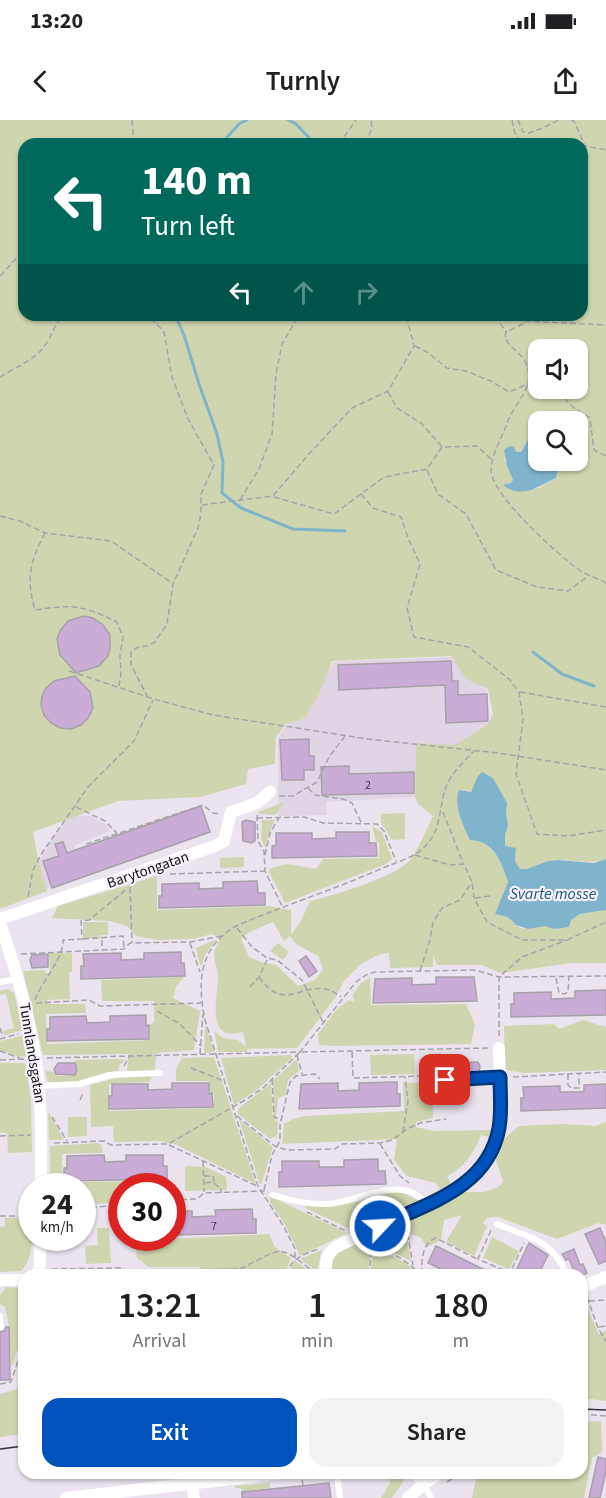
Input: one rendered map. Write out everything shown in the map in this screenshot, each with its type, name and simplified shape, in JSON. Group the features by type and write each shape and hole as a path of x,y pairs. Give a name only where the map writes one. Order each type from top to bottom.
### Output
{"street":[{"path":"231,812 257,803 270,792"},
{"name":"Barytongatan","path":"0,921 215,846 224,840 231,812"},
{"name":"Tunnlandsgatan","path":"0,921 18,978 36,1058 41,1173"},
{"path":"326,1269 327,1257 334,1248 405,1215 473,1178 488,1158 499,1126 500,1048"},
{"path":"39,1269 40,1251"},
{"path":"588,1288 606,1277"},
{"path":"0,1280 18,1280"},
{"path":"66,1498 228,1479"},
{"path":"420,1479 424,1484"},
{"path":"408,1498 431,1479"},
{"path":"192,1483 194,1498"}],"lane":[{"path":"0,982 18,978"},
{"path":"39,1086 79,1084 110,1075 160,1073"},
{"path":"434,1081 500,1077"},
{"path":"273,1195 294,1201 327,1204 344,1202 392,1189 417,1194 426,1204"},
{"path":"497,1224 541,1242 554,1251 564,1269"},
{"path":"0,1316 1,1327"},
{"path":"338,1479 340,1498"},
{"path":"424,1484 431,1498"}],"path":[{"path":"132,120 134,138"},
{"path":"343,138 356,120"},
{"path":"368,138 372,127 370,120"},
{"path":"512,120 518,138"},
{"path":"518,120 523,132 529,133 558,120"},
{"path":"571,120 581,138"},
{"path":"588,147 606,150"},
{"path":"0,276 18,256"},
{"path":"0,377 40,351 46,345 58,321"},
{"path":"148,696 130,665 131,652 138,647 155,642 161,635 170,612 173,584 198,528 201,494 212,472 213,461 188,419 172,377 164,332 153,321"},
{"path":"239,501 259,469 272,434 276,374 282,344 296,321"},
{"path":"273,496 352,408 388,391 414,346 408,321"},
{"path":"499,321 507,332"},
{"path":"528,371 521,354 506,340 505,334 520,326 524,321 606,325"},
{"path":"414,346 427,352 447,368 466,371 491,381 509,392 528,384"},
{"path":"528,384 511,412 492,460 492,476 499,491 531,527 564,558 589,575 606,583"},
{"path":"388,391 397,408 420,423 442,447 477,446 492,460"},
{"path":"565,399 574,408 591,418 594,450 606,456"},
{"path":"201,505 273,496 334,514 384,477 427,469 442,447"},
{"path":"427,469 438,494 466,514 496,570 537,587 568,591 589,575"},
{"path":"361,494 373,508 401,517 420,564 407,608 414,637 468,647 508,679 519,692 523,719 516,774 537,834 568,836 606,830"},
{"path":"0,516 20,521 45,533 111,542 173,584"},
{"path":"45,533 34,554 29,590 34,610 67,605 93,610 117,622 123,638 119,686"},
{"path":"69,671 154,699 213,715 345,736 519,756 606,770"},
{"path":"519,692 606,707"},
{"path":"27,910 29,884 42,853 88,787 134,741 154,699"},
{"path":"270,792 282,796 293,796 317,782 329,757 345,736"},
{"path":"201,973 206,956 223,935 236,927 414,855 429,842 438,827 446,787 474,751"},
{"path":"308,788 315,795 343,799 352,803 361,822"},
{"path":"257,803 258,841 264,851 265,872 283,907"},
{"path":"86,844 202,805 213,813 231,812"},
{"path":"74,806 105,821 117,833"},
{"path":"442,810 472,882 474,898 487,922 522,940 567,940"},
{"path":"257,818 304,817 322,823 377,824 384,831 397,862"},
{"path":"264,857 270,833 280,818"},
{"path":"414,855 450,865 464,864"},
{"path":"163,874 265,872"},
{"path":"420,971 433,922 442,909 460,900 472,882"},
{"path":"82,939 81,921 89,920 115,900 130,883 132,943"},
{"path":"474,898 490,896"},
{"path":"0,1060 500,1048 499,977 522,957 606,922"},
{"path":"236,927 252,947 267,958 278,960 303,980 324,1023"},
{"path":"11,954 102,951 124,949 132,943 190,942 223,935"},
{"path":"124,949 123,936 63,940 63,951 47,975 34,1003 89,1000 100,1006 202,1003"},
{"path":"102,939 102,951"},
{"path":"190,942 201,973 203,1012 200,1055"},
{"path":"250,987 259,977 267,958"},
{"path":"168,1144 234,1108 264,1087 300,1052 342,997 366,975 375,972 475,970 499,977 606,976"},
{"path":"556,977 557,990 564,994 568,992 569,976"},
{"path":"259,977 271,992 277,994 298,994 320,987 329,988 342,997"},
{"path":"156,1011 180,1024 201,1046"},
{"path":"203,1012 258,1186 295,1249 295,1258"},
{"path":"0,1028 3,1038"},
{"path":"0,1039 31,1030"},
{"path":"0,1051 21,1059"},
{"path":"352,1051 353,1078 427,1076 434,1081"},
{"path":"297,1055 302,1075"},
{"path":"121,1074 129,1056"},
{"path":"190,1068 225,1081"},
{"path":"500,1077 606,1072"},
{"path":"568,1074 568,1087 579,1088 579,1073"},
{"path":"264,1190 272,1155 280,1141 281,1121 292,1078 315,1074 320,1079"},
{"path":"403,1132 408,1101 405,1077"},
{"path":"272,1079 274,1117 281,1121"},
{"path":"51,1115 68,1142"},
{"path":"236,1115 276,1147 288,1150 335,1149 342,1144 380,1143 392,1140 420,1123 446,1119"},
{"path":"0,1136 68,1142 104,1141 111,1145 168,1144 258,1186"},
{"path":"380,1143 400,1176 409,1183"},
{"path":"202,1160 204,1193"},
{"path":"203,1176 213,1176 221,1192"},
{"path":"203,1183 214,1182"},
{"path":"186,1199 197,1199 204,1193 221,1192 264,1190 273,1195"},
{"path":"405,1215 413,1266"},
{"path":"0,1216 18,1216"},
{"path":"478,1259 492,1227 497,1224"},
{"path":"370,1269 372,1243 380,1226"},
{"path":"512,1269 527,1236"},
{"path":"422,1269 425,1248 432,1239 436,1238 501,1269"},
{"path":"289,1269 295,1258 325,1247 334,1248"},
{"path":"239,1269 276,1251 284,1251 311,1269"},
{"path":"100,1269 123,1269"},
{"path":"606,1300 589,1301 598,1328 606,1341"},
{"path":"598,1328 606,1326"},
{"path":"0,1384 11,1382 18,1360"},
{"path":"588,1414 606,1416"},
{"path":"302,1479 303,1486"}],"shaded area":[{"path":"450,657 487,691 488,731 455,745 416,743 415,797 326,802 327,815 278,816 278,737 334,662"},
{"path":"74,815 90,816 106,824 110,831 74,846 84,877 34,893 36,866 62,824"}],"green space":[{"path":"0,120 606,120 606,859 591,862 555,860 528,869 520,869 505,846 508,825 507,803 500,792 475,787 471,792 460,790 458,802 464,828 470,840 486,844 499,860 508,882 502,899 512,922 526,929 547,926 569,927 571,920 580,914 606,910 606,963 572,963 500,973 482,965 437,965 433,955 433,967 390,968 389,953 380,954 361,964 344,981 335,998 297,1048 218,1052 214,1031 223,1038 238,1040 246,1047 243,1032 230,1034 222,1031 218,1024 216,1004 218,974 214,955 220,938 212,934 193,939 158,940 136,936 127,926 109,921 52,918 58,906 157,876 157,910 269,906 291,910 291,934 300,923 310,901 362,885 402,867 416,851 433,816 418,804 415,797 416,743 455,745 488,724 493,714 488,689 466,679 451,656 332,661 319,694 305,718 286,724 276,737 275,764 248,769 246,784 200,797 118,801 33,832 47,891 0,909","holes":["273,922 284,941 290,936 296,944 318,956 323,969 315,980 298,986 276,965 249,957 241,939 248,933"]},
{"path":"284,802 276,815 259,814 258,812"},
{"path":"405,813 405,839 392,840 381,823 381,814"},
{"path":"262,820 275,820 267,839 266,849 261,839"},
{"path":"372,826 382,832 392,859 386,864 285,903 269,872 271,868 287,864 316,869 323,859 379,858 379,842 376,842"},
{"path":"244,857 244,867 220,868 220,858"},
{"path":"83,922 108,922 108,935 101,935 100,938 83,938"},
{"path":"217,939 205,955 202,965 200,965 196,948"},
{"path":"278,943 289,952 283,960 270,951"},
{"path":"49,953 72,953 72,972 69,972 70,999 47,1000 47,1004 85,1004 86,1013 46,1014 47,1044 150,1040 150,1025 154,1022 154,1001 102,1001 101,980 184,977 176,987 173,998 200,1011 194,1050 156,1053 155,1072 149,1082 109,1084 109,1111 214,1108 214,1094 210,1093 209,1081 176,1081 176,1069 182,1058 214,1057 256,1184 177,1145 159,1141 114,1142 113,1126 91,1127 90,1085 120,1077 127,1071 129,1054 43,1055 23,971 45,970 45,973 50,973"},
{"path":"370,978 371,1005 466,1004 475,1024 471,1044 319,1045 318,1034 336,1010 349,1000 354,1002 353,995 361,983"},
{"path":"8,989 14,993 22,1027 20,1031 4,1035 3,1031 14,1028 6,994 0,995 0,991"},
{"path":"583,1020 606,1027 606,1070 525,1073 505,1070 504,1026 554,1024 559,1029"},
{"path":"206,1026 214,1052 204,1053"},
{"path":"24,1035 27,1057 0,1050 0,1041"},
{"path":"414,1054 415,1074 371,1075 370,1055"},
{"path":"291,1055 292,1058 257,1090 234,1105 221,1058"},
{"path":"297,1059 299,1071 288,1080 286,1095 278,1098 276,1118 274,1116 273,1080"},
{"path":"76,1060 126,1060 120,1064 118,1071 107,1072 81,1082 48,1082 45,1070 54,1072 58,1076 75,1075 78,1070 74,1062"},
{"path":"0,1063 25,1063 31,1099 32,1152 8,1153 7,1133 0,1132"},
{"path":"403,1082 432,1084 433,1118 416,1122 416,1127 434,1131 491,1130 489,1137 481,1135 468,1159 447,1176 451,1185 440,1189 436,1183 407,1176 394,1160 397,1139 282,1144 284,1124 293,1119 306,1116 404,1111"},
{"path":"271,1083 273,1117 278,1123 277,1141 276,1136 270,1139 237,1112 240,1107"},
{"path":"49,1113 64,1140 49,1140"},
{"path":"68,1117 87,1117 87,1136 68,1137"},
{"path":"239,1119 273,1147 261,1185 259,1182"},
{"path":"606,1122 606,1225 599,1223 557,1239 498,1217 487,1218 483,1223 487,1226 474,1256 446,1242 462,1215 444,1220 441,1240 427,1247 421,1238 410,1233 406,1235 411,1261 374,1243 379,1232 411,1220 465,1192 484,1192 497,1188 503,1182 494,1153 504,1139 519,1126 563,1124 596,1126"},
{"path":"98,1143 103,1153 62,1154 62,1173 50,1173 50,1146"},
{"path":"185,1166 206,1167 226,1177 227,1190 186,1191"},
{"path":"96,1182 108,1182 108,1203 96,1204"},
{"path":"391,1192 401,1192 419,1201 418,1204 352,1230 305,1208 306,1204 328,1206 349,1204"},
{"path":"270,1196 345,1234 300,1256 285,1225 270,1202"},
{"path":"5,1218 18,1218 18,1251 31,1251 25,1266 18,1271 0,1272 0,1227 5,1226"},
{"path":"97,1228 108,1228 108,1251 110,1251 111,1263 86,1264 85,1251 96,1251 96,1245 98,1245"},
{"path":"269,1234 275,1247 291,1258 286,1269 200,1269 200,1267 149,1267 137,1258 136,1251 186,1251 186,1238"},
{"path":"492,1237 519,1251 509,1269 483,1258"},
{"path":"358,1240 371,1246 369,1269 331,1269 334,1257"},
{"path":"374,1247 405,1262 412,1269 371,1269"},
{"path":"322,1250 317,1269 300,1259"},
{"path":"294,1260 306,1269 290,1269"},
{"path":"6,1287 18,1288 18,1351 16,1351 14,1363 11,1366 9,1326 5,1307 0,1304 0,1295"},
{"path":"588,1309 599,1335 606,1330 606,1401 588,1399"},
{"path":"18,1389 18,1435 0,1437 0,1394"},
{"path":"601,1421 602,1452 592,1458 588,1478 588,1422"},
{"path":"390,1479 403,1479 392,1498 381,1498"},
{"path":"476,1479 588,1479 584,1498 472,1498"},
{"path":"270,1483 270,1488 242,1491 241,1488 235,1488 235,1486"}],"water":[{"path":"528,440 528,471 558,471 556,478 531,490 511,490 504,486 513,480 504,450 510,446 514,447 516,452 521,452"},
{"name":"Svarte mosse","path":"482,772 493,778 507,803 508,825 505,846 516,848 515,861 520,869 527,869 548,861 594,863 606,859 606,910 580,914 571,920 569,927 557,929 546,926 528,929 516,925 508,917 495,914 508,882 491,848 479,841 470,840 457,802 459,790 471,792"}],"building":[{"path":"84,616 93,618 103,625 110,635 110,648 108,656 99,666 76,673 60,655 57,639 68,621"},
{"path":"451,661 452,681 458,681 458,695 487,694 488,721 446,723 445,685 339,690 338,665"},
{"path":"75,676 90,692 93,708 81,725 71,729 60,728 44,715 41,705 42,696 46,688 54,681"},
{"path":"309,739 309,756 314,756 314,770 304,770 304,780 282,780 280,740"},
{"path":"349,766 349,774 414,772 414,793 322,795 321,767"},
{"path":"201,806 210,832 52,888 43,861 59,856 55,844 63,842 67,853"},
{"path":"246,820 255,822 255,841 251,843 243,841 242,822"},
{"path":"336,832 369,832 369,843 376,843 377,856 272,858 272,846 276,845 276,833 312,833 312,839 336,838"},
{"path":"257,881 258,893 265,893 265,905 159,908 162,884 199,883 199,889 223,888 223,882"},
{"path":"181,952 181,963 184,963 185,976 81,979 81,966 84,966 83,954 121,953 121,960 144,959 144,953"},
{"path":"48,954 48,967 32,968 30,960 32,955"},
{"path":"306,956 317,971 309,977 299,961"},
{"path":"436,977 474,977 477,1001 373,1003 375,979 412,978 412,985 436,984"},
{"path":"606,990 606,1015 511,1017 514,993 551,992 551,999 575,998 575,991"},
{"path":"146,1015 149,1039 47,1041 50,1017 86,1016 87,1023 110,1022 110,1016"},
{"path":"478,1062 479,1073 437,1076 435,1072 437,1064"},
{"path":"58,1063 75,1063 77,1070 75,1075 56,1074 54,1069"},
{"path":"397,1082 400,1106 299,1109 301,1084 338,1083 338,1091 359,1090 359,1083"},
{"path":"172,1083 209,1083 209,1094 212,1093 213,1107 109,1109 112,1084 148,1084 148,1090 172,1089"},
{"path":"606,1084 606,1108 521,1111 521,1098 524,1098 523,1087 560,1086 560,1092 584,1092 584,1085"},
{"path":"104,1155 105,1162 126,1161 126,1155 163,1155 163,1166 167,1166 167,1173 108,1173 108,1180 96,1180 96,1173 64,1173 64,1168 67,1168 67,1156"},
{"path":"378,1159 378,1171 385,1171 386,1184 279,1187 282,1161 319,1161 319,1167 344,1167 344,1160"},
{"path":"252,1209 253,1219 256,1219 256,1233 186,1235 186,1211 192,1211 192,1217 216,1216 215,1210"},
{"path":"600,1228 606,1242 606,1261 599,1264 585,1234"},
{"path":"529,1243 548,1255 541,1269 517,1269"},
{"path":"436,1246 483,1269 440,1269 428,1263"},
{"path":"574,1249 580,1265 583,1264 585,1269 573,1269 569,1259 566,1260 562,1254"},
{"path":"9,1327 10,1380 0,1380 0,1332"},
{"path":"598,1457 606,1459 606,1471 600,1498 589,1498"},
{"path":"329,1483 331,1498 242,1498 242,1492"}],"waterway":[{"path":"226,138 239,124 247,120"},
{"path":"288,120 296,124 309,138"},
{"path":"178,321 217,434 223,462 222,493 241,508 293,529 345,531"},
{"path":"533,652 562,674 594,686"}],"tram line":[{"path":"588,1409 606,1410"},
{"path":"0,1449 18,1447"}],"route":[{"path":"380,1226 465,1184 480,1170 494,1146 499,1126 500,1077 445,1080"}]}
